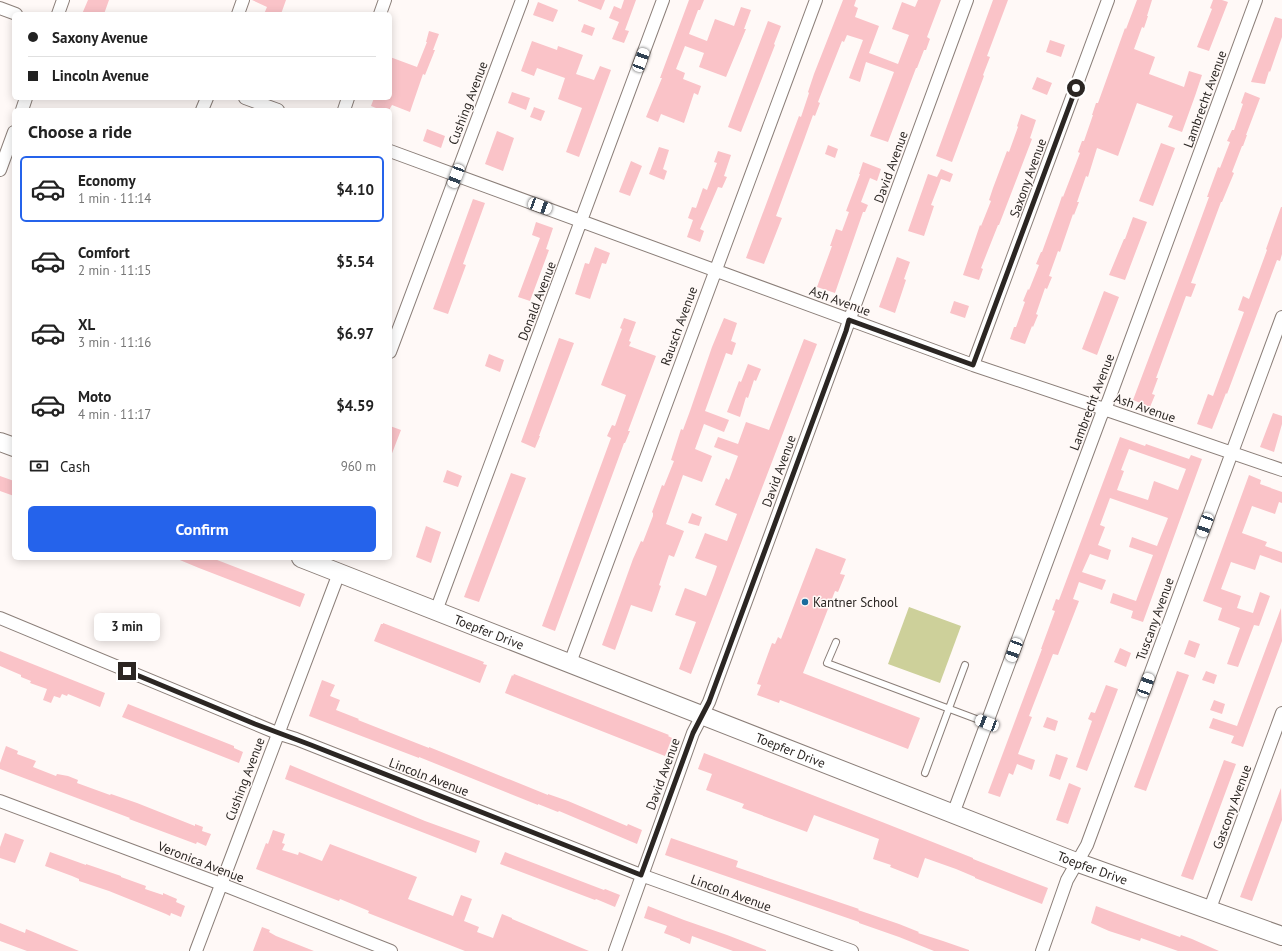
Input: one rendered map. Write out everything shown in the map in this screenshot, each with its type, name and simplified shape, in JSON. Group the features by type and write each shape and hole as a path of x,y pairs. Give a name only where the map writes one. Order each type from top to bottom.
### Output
{"street":[{"path":"59,12 63,0"},
{"path":"239,12 243,0"},
{"path":"381,12 385,0"},
{"name":"Cushing Avenue","path":"392,347 522,0"},
{"name":"Donald Avenue","path":"436,611 663,0"},
{"name":"Rausch Avenue","path":"570,663 816,0"},
{"name":"David Avenue","path":"615,951 693,733 717,680 967,0"},
{"name":"Saxony Avenue","path":"973,365 1108,0"},
{"name":"Lambrecht Avenue","path":"953,814 1104,408 1108,402 1256,0"},
{"path":"0,8 12,12"},
{"path":"250,100 272,108"},
{"path":"0,170 12,137"},
{"name":"Ash Avenue","path":"392,152 973,365 1104,408 1282,470"},
{"name":"Tuscany Avenue","path":"1042,951 1067,880 1087,845 1282,317"},
{"path":"0,442 12,446"},
{"name":"Toepfer Drive","path":"310,560 339,573 1076,862 1282,936"},
{"name":"Cushing Avenue","path":"196,951 339,573"},
{"name":"Lincoln Avenue","path":"0,618 278,733 641,875 852,951"},
{"name":"Gascony Avenue","path":"1209,910 1282,713"},
{"name":"Veronica Avenue","path":"0,801 221,884 391,951"}],"lane":[{"path":"836,642 827,663 987,723"},
{"path":"925,773 964,665"}],"green space":[{"path":"909,607 961,626 940,683 888,664"}],"building":[{"path":"88,0 109,0 105,12 83,12"},
{"path":"252,0 286,0 282,12 265,12 267,7"},
{"path":"578,0 605,0 601,10"},
{"path":"624,0 636,0 625,30 629,31 624,43 612,39 619,22 609,18 614,6 621,9"},
{"path":"689,0 704,0 700,10 698,10 689,34 707,41 715,19 734,26 741,7 751,10 744,29 746,29 726,77 699,67 704,53 685,46 676,69 685,73 683,79 701,86 698,95 694,93 684,123 661,114 658,122 646,117 662,78 660,78"},
{"path":"843,0 856,0 854,6 858,8 855,17 879,26 869,53 898,64 909,35 892,29 902,2 915,7 918,0 941,0 927,37 930,39 926,50 924,50 916,68 888,142 870,136 894,72 866,62 860,82 849,78 863,40 847,35 844,42 842,41 818,102 820,103 815,116 813,115 776,216 782,218 764,264 746,258 799,116 801,117 814,74"},
{"path":"993,0 1008,0 987,56 990,57 983,75 984,76 952,162 936,156"},
{"path":"1137,0 1152,0 1144,28 1142,27 1134,49 1155,57 1149,74 1184,87 1189,71 1202,75 1182,132 1168,127 1173,116 1137,103 1118,156 1097,148 1088,177 1086,176 1077,202 1079,202 1049,276 1052,277 1047,289 1045,288 1036,314 1038,315 1033,327 1032,326 1025,344 1010,339 1025,302 1023,301 1039,265 1036,264 1080,153 1078,152 1082,141 1084,141 1096,103 1098,103 1125,28 1126,29"},
{"path":"1213,0 1228,2 1209,51 1197,47 1212,9 1210,8"},
{"path":"538,2 558,10 553,22 533,15"},
{"path":"1275,17 1282,19 1282,37 1270,72 1269,71 1265,84 1251,82"},
{"path":"768,21 781,26 741,132 728,127"},
{"path":"584,24 595,28 592,36 581,32"},
{"path":"429,31 439,34 433,50 435,50 425,75 423,74 410,112 392,105 390,108 376,108 371,106 373,100 392,100 392,58 417,67"},
{"path":"1050,40 1065,45 1061,57 1046,52"},
{"path":"532,41 557,50 558,46 583,55 576,74 594,80 600,66 611,70 579,157 566,152 582,108 558,99 565,78 537,68 534,76 521,71"},
{"path":"1037,77 1052,83 1047,95 1032,89"},
{"path":"512,92 530,98 526,110 508,103"},
{"path":"1245,92 1260,98 1232,172 1234,173 1221,202 1191,283 1196,284 1191,297 1186,296 1156,378 1158,378 1152,394 1155,395 1150,407 1133,400 1209,197 1207,197 1218,167 1220,168 1230,142 1227,141 1232,130 1234,130 1243,104 1241,103"},
{"path":"534,107 545,111 541,121 530,117"},
{"path":"1021,114 1036,120 1030,138 1032,139 981,268 983,269 979,280 963,275 980,225 981,226 991,201 989,200 993,188 1007,151 1009,152"},
{"path":"427,129 445,136 441,148 423,141"},
{"path":"497,131 514,138 503,171 485,164"},
{"path":"1161,143 1175,148 1153,206 1139,201"},
{"path":"828,145 838,149 835,158 825,154"},
{"path":"659,147 669,150 663,169 667,171 664,180 649,174"},
{"path":"718,151 731,155 724,176 727,177 722,188 718,187 700,229 704,231 700,242 687,237 693,220 688,218 692,207 696,208 703,188 707,190 717,163 714,162"},
{"path":"631,161 642,166 630,196 619,192"},
{"path":"863,162 881,169 877,181 870,178 861,202 868,205 865,212 863,212 835,293 817,287 832,246 830,246 836,229 842,231 849,212 846,211"},
{"path":"941,169 953,174 950,182 941,179 931,205 934,206 924,236 908,231 928,174 937,177"},
{"path":"473,199 485,203 463,264 466,265 448,314 433,309"},
{"path":"1281,207 1282,254 1280,261 1277,260 1227,394 1226,393 1212,429 1197,424 1208,394 1213,396 1244,312 1238,310 1243,296 1249,299"},
{"path":"1133,217 1147,222 1125,280 1109,275"},
{"path":"536,222 553,228 546,249 549,250 530,301 518,297 540,238 532,235"},
{"path":"595,247 610,253 606,264 602,263 590,299 575,294 585,263 589,264"},
{"path":"897,257 910,262 904,279 906,280 895,313 879,307"},
{"path":"1104,291 1119,297 1097,355 1082,349"},
{"path":"954,301 969,306 965,318 950,313"},
{"path":"624,318 636,322 629,341 631,342 629,346 656,356 628,431 630,431 624,443 555,631 542,626 611,438 607,436 612,425 615,426 626,395 601,385 622,329 620,328"},
{"path":"724,318 737,323 731,341 736,343 732,355 726,353 705,411 729,420 724,432 704,424 695,449 712,456 702,482 683,475 666,524 684,531 674,557 669,555 652,612 631,605 615,650 602,645 633,559 641,541 643,542 653,516 652,512 662,485 664,486 674,461 671,460 681,429 683,430 712,347"},
{"path":"559,338 574,343 535,448 521,442"},
{"path":"804,339 817,344 691,674 679,669 696,622 675,615 685,588 706,596 714,575 717,566 695,558 705,533 727,541 737,514 715,505 726,478 729,480 738,456 714,447 718,437 738,444 746,422 769,430"},
{"path":"489,354 504,360 500,372 485,366"},
{"path":"748,364 761,369 756,381 754,380 748,398 746,397 740,417 727,412 739,381 741,382"},
{"path":"1273,413 1282,416 1282,424 1274,452 1260,447"},
{"path":"392,427 401,430 392,453"},
{"path":"1120,437 1145,446 1146,444 1189,459 1191,455 1202,459 1143,622 1131,618 1133,611 1110,603 1113,593 1136,601 1153,555 1129,547 1132,537 1157,546 1168,518 1110,498 1100,525 1105,527 1098,545 1111,550 1108,560 1090,554 1082,572 1106,580 1102,590 1079,582 1073,599 1079,601 1058,655 1053,654 1029,716 1032,717 1018,754 1035,760 1032,770 1017,764 1013,775 1009,773 1000,797 988,793 1042,649 1055,611 1052,610 1056,599 1059,600","holes":["1129,449 1186,469 1178,490 1154,481 1148,500 1117,490 1124,471 1121,470"]},
{"path":"447,470 462,476 458,487 443,482"},
{"path":"511,473 526,478 479,602 464,597"},
{"path":"1249,475 1261,480 1260,484 1282,492 1282,503 1279,502 1275,514 1252,506 1242,533 1267,542 1265,546 1282,552 1282,563 1260,555 1255,570 1231,562 1221,589 1241,596 1237,608 1253,613 1260,592 1270,596 1259,626 1254,625 1238,667 1227,664 1240,628 1218,620 1222,608 1203,601"},
{"path":"0,476 12,480 12,495 0,491"},
{"path":"692,513 702,517 699,526 688,523"},
{"path":"426,526 441,532 431,563 416,557"},
{"path":"816,548 846,559 840,574 845,575 838,592 835,591 803,673 920,718 908,749 780,700 779,703 757,695 761,685 757,684 772,643 775,644 778,637 781,639"},
{"path":"180,560 217,560 305,594 300,607"},
{"path":"1281,608 1282,641 1243,747 1231,743 1234,736 1209,728 1213,718 1237,726"},
{"path":"383,623 484,662 483,664 487,665 480,683 374,641 381,624"},
{"path":"1189,640 1200,644 1195,658 1184,654"},
{"path":"1120,648 1131,653 1126,667 1114,662"},
{"path":"0,651 105,693 100,707 68,694 67,696 62,694 60,698 54,696 51,703 43,700 47,689 30,683 31,681 21,677 21,675 0,666"},
{"path":"1177,671 1189,675 1146,791 1134,787"},
{"path":"1206,671 1217,675 1214,684 1202,680"},
{"path":"514,674 669,735 668,736 672,738 665,756 505,693 512,675 513,676"},
{"path":"322,680 335,685 330,696 340,700 336,710 548,795 568,801 627,826 628,824 642,830 637,844 559,811 558,812 538,805 419,757 309,716"},
{"path":"1106,685 1118,689 1087,771 1076,767 1092,721 1088,719 1091,712 1095,713"},
{"path":"1214,700 1225,704 1222,714 1210,710"},
{"path":"128,704 234,746 234,748 243,752 239,763 122,717"},
{"path":"1047,717 1058,721 1055,731 1043,727"},
{"path":"6,746 18,751 17,754 36,761 33,767 56,776 57,774 68,776 78,780 77,783 137,803 195,826 195,824 203,827 202,831 211,834 206,846 197,842 196,844 129,819 130,818 0,769 0,763"},
{"path":"704,753 1048,888 1042,904 925,858 918,878 890,867 891,865 873,859 879,839 814,815 807,832 742,808 744,804 706,790 712,774 698,769"},
{"path":"1056,754 1068,758 1060,780 1049,776"},
{"path":"1224,760 1236,764 1193,880 1181,876"},
{"path":"290,765 425,821 480,841 476,853 285,779"},
{"path":"1069,783 1081,788 1068,824 1056,820"},
{"path":"1281,788 1282,820 1252,901 1240,897"},
{"path":"273,830 285,834 282,843 285,844 282,850 298,855 299,852 322,861 330,844 417,877 408,899 453,916 461,895 472,899 464,921 479,927 477,932 493,938 502,914 589,951 465,951 368,913 369,911 340,899 339,901 256,869 266,843 268,844"},
{"path":"5,833 24,840 15,863 0,858 0,847"},
{"path":"671,838 738,861 736,867 859,909 858,910 969,951 934,951 859,922 665,855"},
{"path":"50,852 121,876 146,886 145,889 163,895 163,893 177,899 176,902 185,906 181,917 171,913 170,916 109,891 79,881 79,879 45,866"},
{"path":"505,852 620,895 615,907 500,864"},
{"path":"648,906 766,951 733,951 692,936 690,944 664,933 667,926 644,918"},
{"path":"1096,906 1180,937 1181,935 1192,939 1219,951 1178,951 1141,938 1140,941 1109,931 1091,923"},
{"path":"0,923 25,933 26,929 79,951 27,951 0,941"},
{"path":"262,927 270,930 269,932 276,936 314,951 253,951"}],"place":[{"name":"Kantner School","path":"805,602"}],"route":[{"path":"127,671 278,733 641,875 693,733 709,702 849,320 973,365 1076,88"}]}
